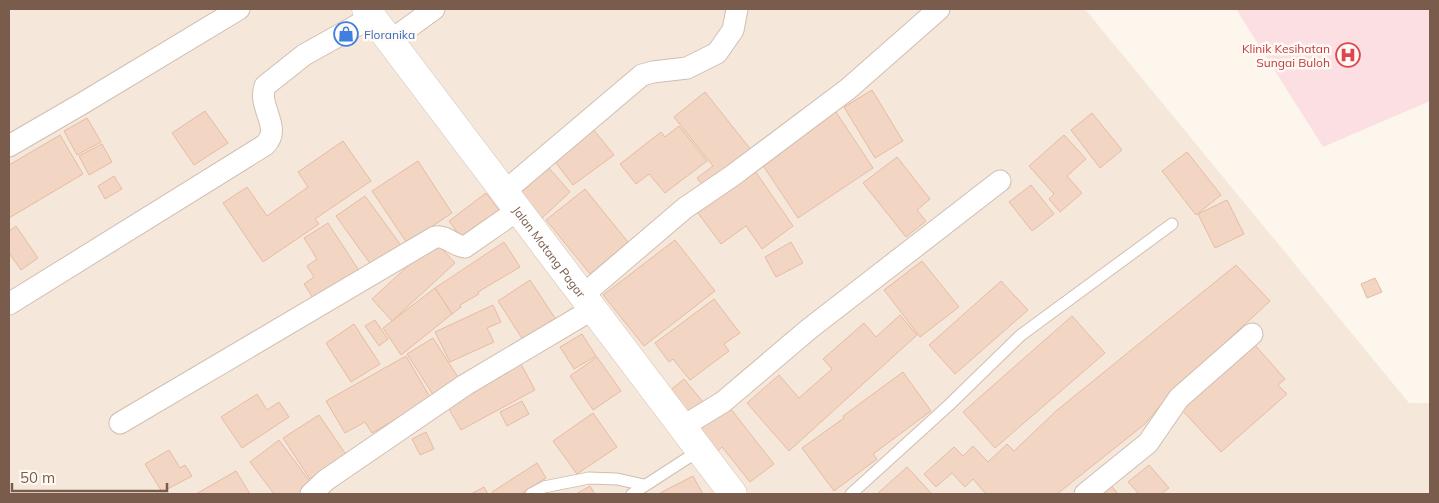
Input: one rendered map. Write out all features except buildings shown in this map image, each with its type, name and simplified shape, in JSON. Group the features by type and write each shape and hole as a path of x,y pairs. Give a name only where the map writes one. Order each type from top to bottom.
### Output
{"main road":[{"name":"Jalan Matang Pagar","path":"369,13 733,494"}],"street":[{"path":"9,146 240,9"},
{"path":"390,41 434,9"},
{"path":"120,423 435,237 441,236 460,247 465,247 642,76 653,72 688,68 717,53 733,30 737,9"},
{"path":"311,494 326,480 588,302 685,208 732,176 848,89 939,9"},
{"path":"9,304 265,145 270,140 272,128 262,93 265,86 304,55 369,13"},
{"path":"682,427 723,402 809,329 1000,181"},
{"path":"1085,494 1148,443 1179,398 1252,334"}],"lane":[{"path":"851,494 949,405 1020,335 1172,224"},
{"path":"632,494 700,450"},
{"path":"531,494 544,487 589,478 617,479 644,485"}],"shaded area":[{"path":"9,9 1085,9 1409,403 1430,403 1430,494 9,494"},
{"name":"Klinik Kesihatan Sungai Buloh","path":"1236,9 1430,9 1430,101 1323,147"}],"place":[{"name":"Floranika","path":"346,34"},
{"name":"Klinik Kesihatan Sungai Buloh","path":"1348,55"}]}
